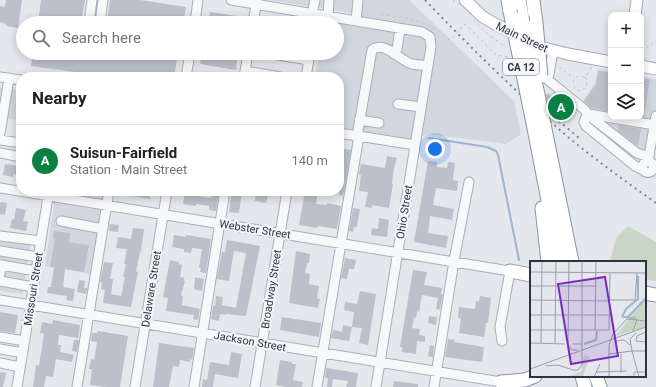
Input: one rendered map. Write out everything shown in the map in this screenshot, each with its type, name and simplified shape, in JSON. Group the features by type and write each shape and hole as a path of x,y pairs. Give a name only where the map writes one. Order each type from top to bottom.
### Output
{"highway":[{"name":"CA 12","path":"519,0 538,124 538,158 560,260"},
{"path":"533,0 544,101 538,124"},
{"name":"CA 12","path":"509,5 538,124 553,166 560,260"},
{"path":"510,271 530,275"},
{"path":"646,293 656,295"},
{"path":"501,382 525,380 532,377"},
{"path":"582,377 585,387"},
{"path":"595,377 600,387"},
{"path":"501,382 514,387"}],"main road":[{"path":"635,12 637,0"},
{"name":"Main Street","path":"463,4 495,24 544,48 608,61"},
{"path":"644,67 656,69"}],"street":[{"path":"89,16 92,0"},
{"path":"101,16 103,0"},
{"path":"195,16 198,0"},
{"path":"231,0 282,4 312,16"},
{"path":"314,16 315,0"},
{"path":"328,16 329,0"},
{"path":"356,21 358,0"},
{"path":"254,16 257,2"},
{"path":"344,19 400,29 397,49 394,54"},
{"name":"Ohio Street","path":"376,387 431,47 430,37 422,32 400,29"},
{"path":"317,387 358,136 359,120 372,50 374,48 381,48 388,50 411,64 428,66"},
{"path":"553,51 548,80 585,110 587,114 637,153 649,159 653,168 651,172 647,172 636,166 586,126 584,122 587,114"},
{"path":"187,72 189,60"},
{"path":"248,60 248,72"},
{"path":"307,72 308,60"},
{"path":"0,134 4,78 16,79"},
{"path":"398,104 421,107"},
{"path":"587,114 608,117"},
{"path":"644,119 655,120 649,159"},
{"path":"359,120 379,124"},
{"path":"344,134 415,145"},
{"path":"0,140 16,142"},
{"path":"0,154 16,156"},
{"path":"434,387 454,261 469,182"},
{"name":"Webster Street","path":"0,188 16,190"},
{"name":"Missouri Street","path":"17,387 48,196"},
{"name":"Webster Street","path":"64,196 163,215 510,271"},
{"path":"77,387 108,196"},
{"name":"Delaware Street","path":"135,387 166,196"},
{"path":"194,387 224,196"},
{"name":"Broadway Street","path":"256,387 286,196"},
{"path":"61,221 103,229"},
{"path":"0,236 41,241"},
{"path":"0,251 38,257"},
{"path":"0,274 2,265 36,271"},
{"path":"502,341 500,327 510,271"},
{"path":"0,281 33,287"},
{"name":"Jackson Street","path":"0,300 501,382"},
{"path":"0,338 25,341"},
{"path":"0,349 23,353"},
{"path":"0,363 20,367"}],"path":[{"path":"453,0 463,4"},
{"path":"381,14 424,22 438,29 450,40 465,24 496,55 513,58"},
{"path":"470,18 490,36 507,47"},
{"path":"644,50 656,41"},
{"path":"556,65 575,79"},
{"path":"585,77 592,67"},
{"path":"585,77 578,76 575,79 573,86 579,91 586,88"},
{"path":"585,77 587,81 586,88"}],"shaded area":[{"path":"270,0 353,0 352,13"},
{"path":"360,0 409,0 514,101 521,134 506,144 428,134 411,139 344,129 344,72 316,72 318,60 344,60 344,24 358,27"},
{"path":"598,69 608,71 608,120 644,120 644,77 656,79 656,126 649,125 646,147 643,151 601,119 582,102 595,83"},
{"path":"0,87 16,90 16,120 7,118 0,122"},
{"path":"55,196 105,196 92,274 45,266"},
{"path":"0,230 32,235 23,294 0,291"}],"green space":[{"path":"628,226 656,242 656,281 646,279 646,261 610,261 616,238"}],"building":[{"path":"6,0 22,0 20,16 16,16 16,28 6,26 6,24 0,22 0,6 5,7"},
{"path":"41,0 85,0 82,16 39,16"},
{"path":"110,0 140,0 186,7 184,16 108,16"},
{"path":"210,12 237,16 209,16"},
{"path":"32,60 177,60 175,72 75,72 31,66"},
{"path":"201,60 237,60 236,70 200,64"},
{"path":"598,71 608,73 607,111 591,108 584,101 596,84"},
{"path":"644,78 650,79 644,117"},
{"path":"548,93 551,96 554,93 573,108 570,112 573,114 568,120 548,103 546,95"},
{"path":"619,125 641,129 638,146 618,131"},
{"path":"344,149 351,150 344,190"},
{"path":"387,156 397,158 394,168 389,208 372,205 372,208 365,207 368,192 359,191 361,164 385,168"},
{"path":"428,161 437,162 437,167 447,168 448,162 455,163 453,180 458,181 457,191 436,188 433,205 454,209 452,220 430,216 428,233 448,236 446,248 414,242"},
{"path":"5,164 16,165 16,175 13,174 13,177 3,175"},
{"path":"132,196 150,196 150,199"},
{"path":"184,196 211,198 211,196 218,196 216,211 209,210 209,206 183,204"},
{"path":"231,196 241,196 239,213 229,212"},
{"path":"256,196 268,196 266,203 255,201"},
{"path":"304,196 317,196 316,204 327,205 327,203 341,206 337,229 299,225"},
{"path":"0,202 7,203 5,215 0,214"},
{"path":"16,208 26,210 23,221 28,222 26,231 10,228 12,219 14,220"},
{"path":"353,208 360,209 357,227 354,227 353,232 349,231"},
{"path":"379,218 389,220 387,237 371,235 372,228 378,229"},
{"path":"110,224 119,225 118,232 109,231"},
{"path":"133,228 144,229 131,307 103,303 105,290 101,289 102,282 100,282 104,262 113,263 110,279 113,279 111,294 121,296 125,277 123,277 127,249 116,248 118,237 131,239"},
{"path":"54,231 70,233 69,242 89,245 84,272 65,269 63,287 75,289 73,301 66,300 67,296 47,293 48,287 51,287 54,267 50,267 55,239 53,238"},
{"path":"174,235 186,237 186,235 211,239 206,273 200,272 201,268 199,268 202,249 192,248 191,253 184,252 184,249 172,247"},
{"path":"227,240 260,246 246,316 220,314 219,321 211,319 216,296 223,297 222,305 236,308 246,253 234,251 229,281 217,279 222,252 225,252"},
{"path":"296,251 310,254 309,263 307,263 305,273 310,274 309,284 319,286 317,298 320,299 318,308 289,303"},
{"path":"345,258 356,260 354,269 349,269 347,279 341,278"},
{"path":"170,260 179,262 179,264 182,265 180,277 184,278 185,281 181,295 183,296 182,305 200,309 198,320 193,319 194,315 166,311 168,298 163,297"},
{"path":"413,270 427,272 424,285 442,288 441,294 443,294 440,310 436,309 438,298 422,295 419,312 417,311 416,318 414,317 412,328 420,329 419,335 425,336 425,342 417,341 416,354 402,352 402,347 400,347"},
{"path":"195,277 204,279 202,291 194,289"},
{"path":"79,280 85,281 84,288 87,288 86,294 77,292"},
{"path":"360,291 376,294 368,345 359,343 362,328 352,327 354,312 344,310 345,302 357,304"},
{"path":"480,296 491,298 488,323 486,323 484,337 459,333 461,318 458,318 459,307 475,309 476,301 479,302"},
{"path":"0,312 18,315 15,333 0,331"},
{"path":"429,316 437,317 436,325 428,323"},
{"path":"282,317 321,323 319,337 280,330"},
{"path":"53,320 80,325 78,338 59,335 58,345 61,345 60,352 74,355 72,362 56,359 53,377 46,376 44,387 33,387 36,365 39,366 44,334 40,333 42,322 52,324"},
{"path":"343,325 352,327 349,341 331,338 333,330 342,332"},
{"path":"98,331 128,336 120,387 90,385 92,369 89,369 91,359 94,360 97,342 91,341 92,333 97,333"},
{"path":"448,339 455,340 454,342 484,347 482,362 445,357"},
{"path":"74,340 79,340 77,352 72,351"},
{"path":"159,343 194,348 192,360 190,359 190,362 180,360 179,367 173,366 169,387 153,387"},
{"path":"430,345 434,346 433,357 428,356"},
{"path":"231,352 242,354 238,378 215,374 213,387 202,387 203,379 207,380 210,362 229,365"},
{"path":"280,360 296,364 293,380 303,382 302,387 286,387 276,385"},
{"path":"326,368 358,373 356,387 346,387 348,381 333,379 332,387 327,387 328,378 325,378"},
{"path":"0,372 6,373 3,387 0,387"},
{"path":"394,381 418,384 418,387 393,387"}],"waterway":[{"path":"429,138 487,147 496,151 519,260"}],"railway":[{"path":"425,0 526,100 572,141 656,203"},
{"path":"554,117 579,138"}],"place":[{"name":"Suisun-Fairfield","path":"561,107"}]}
